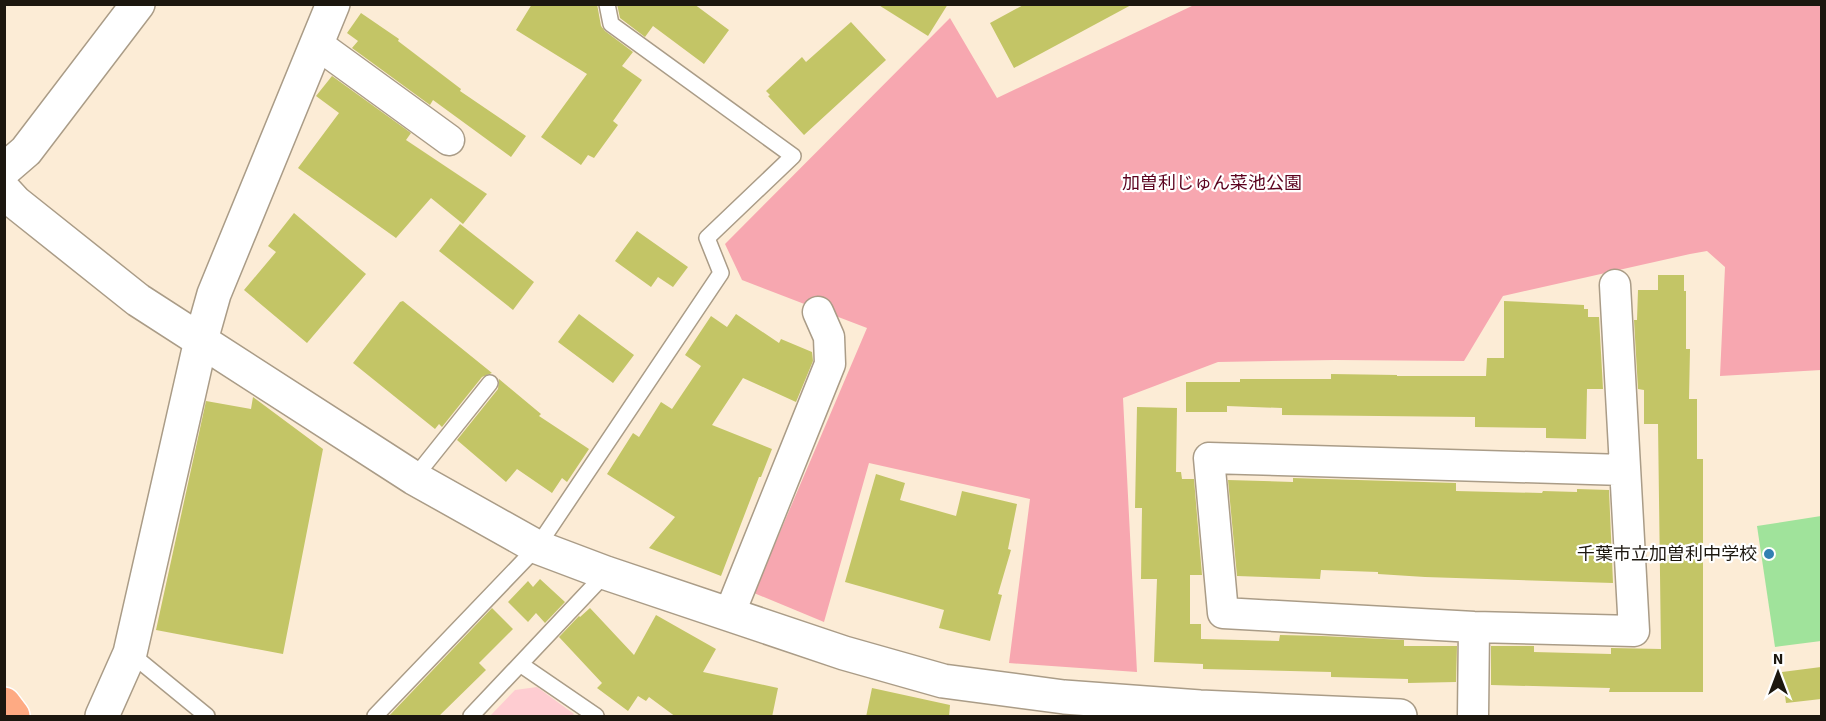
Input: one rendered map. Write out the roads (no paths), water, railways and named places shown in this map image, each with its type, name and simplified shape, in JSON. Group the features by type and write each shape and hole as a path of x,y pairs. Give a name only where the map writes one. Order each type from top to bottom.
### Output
{"highway":[{"path":"4,704 12,717"}],"street":[{"path":"4,170 26,151 138,4"},
{"path":"102,717 130,653 201,340 214,294 333,4"},
{"path":"316,44 449,140"},
{"path":"4,189 15,202 138,300 414,478 537,547 606,573 844,653 943,681 1064,698 1195,712 1400,717"},
{"path":"1616,285 1634,631 1474,627 1223,613 1209,458 1624,470"},
{"path":"729,615 830,364 829,337 818,312"},
{"path":"1473,717 1474,627"}],"lane":[{"path":"375,717 537,547 722,273 707,238 793,156 611,24 607,4"},
{"path":"414,478 490,383"},
{"path":"471,717 606,573"},
{"path":"130,653 207,717"},
{"path":"520,664 596,717"}],"place":[{"name":"千葉市立加曽利中学校","path":"1769,554"}],"park label":[{"name":"加曽利じゅん菜池公園","path":"1212,183"}]}
